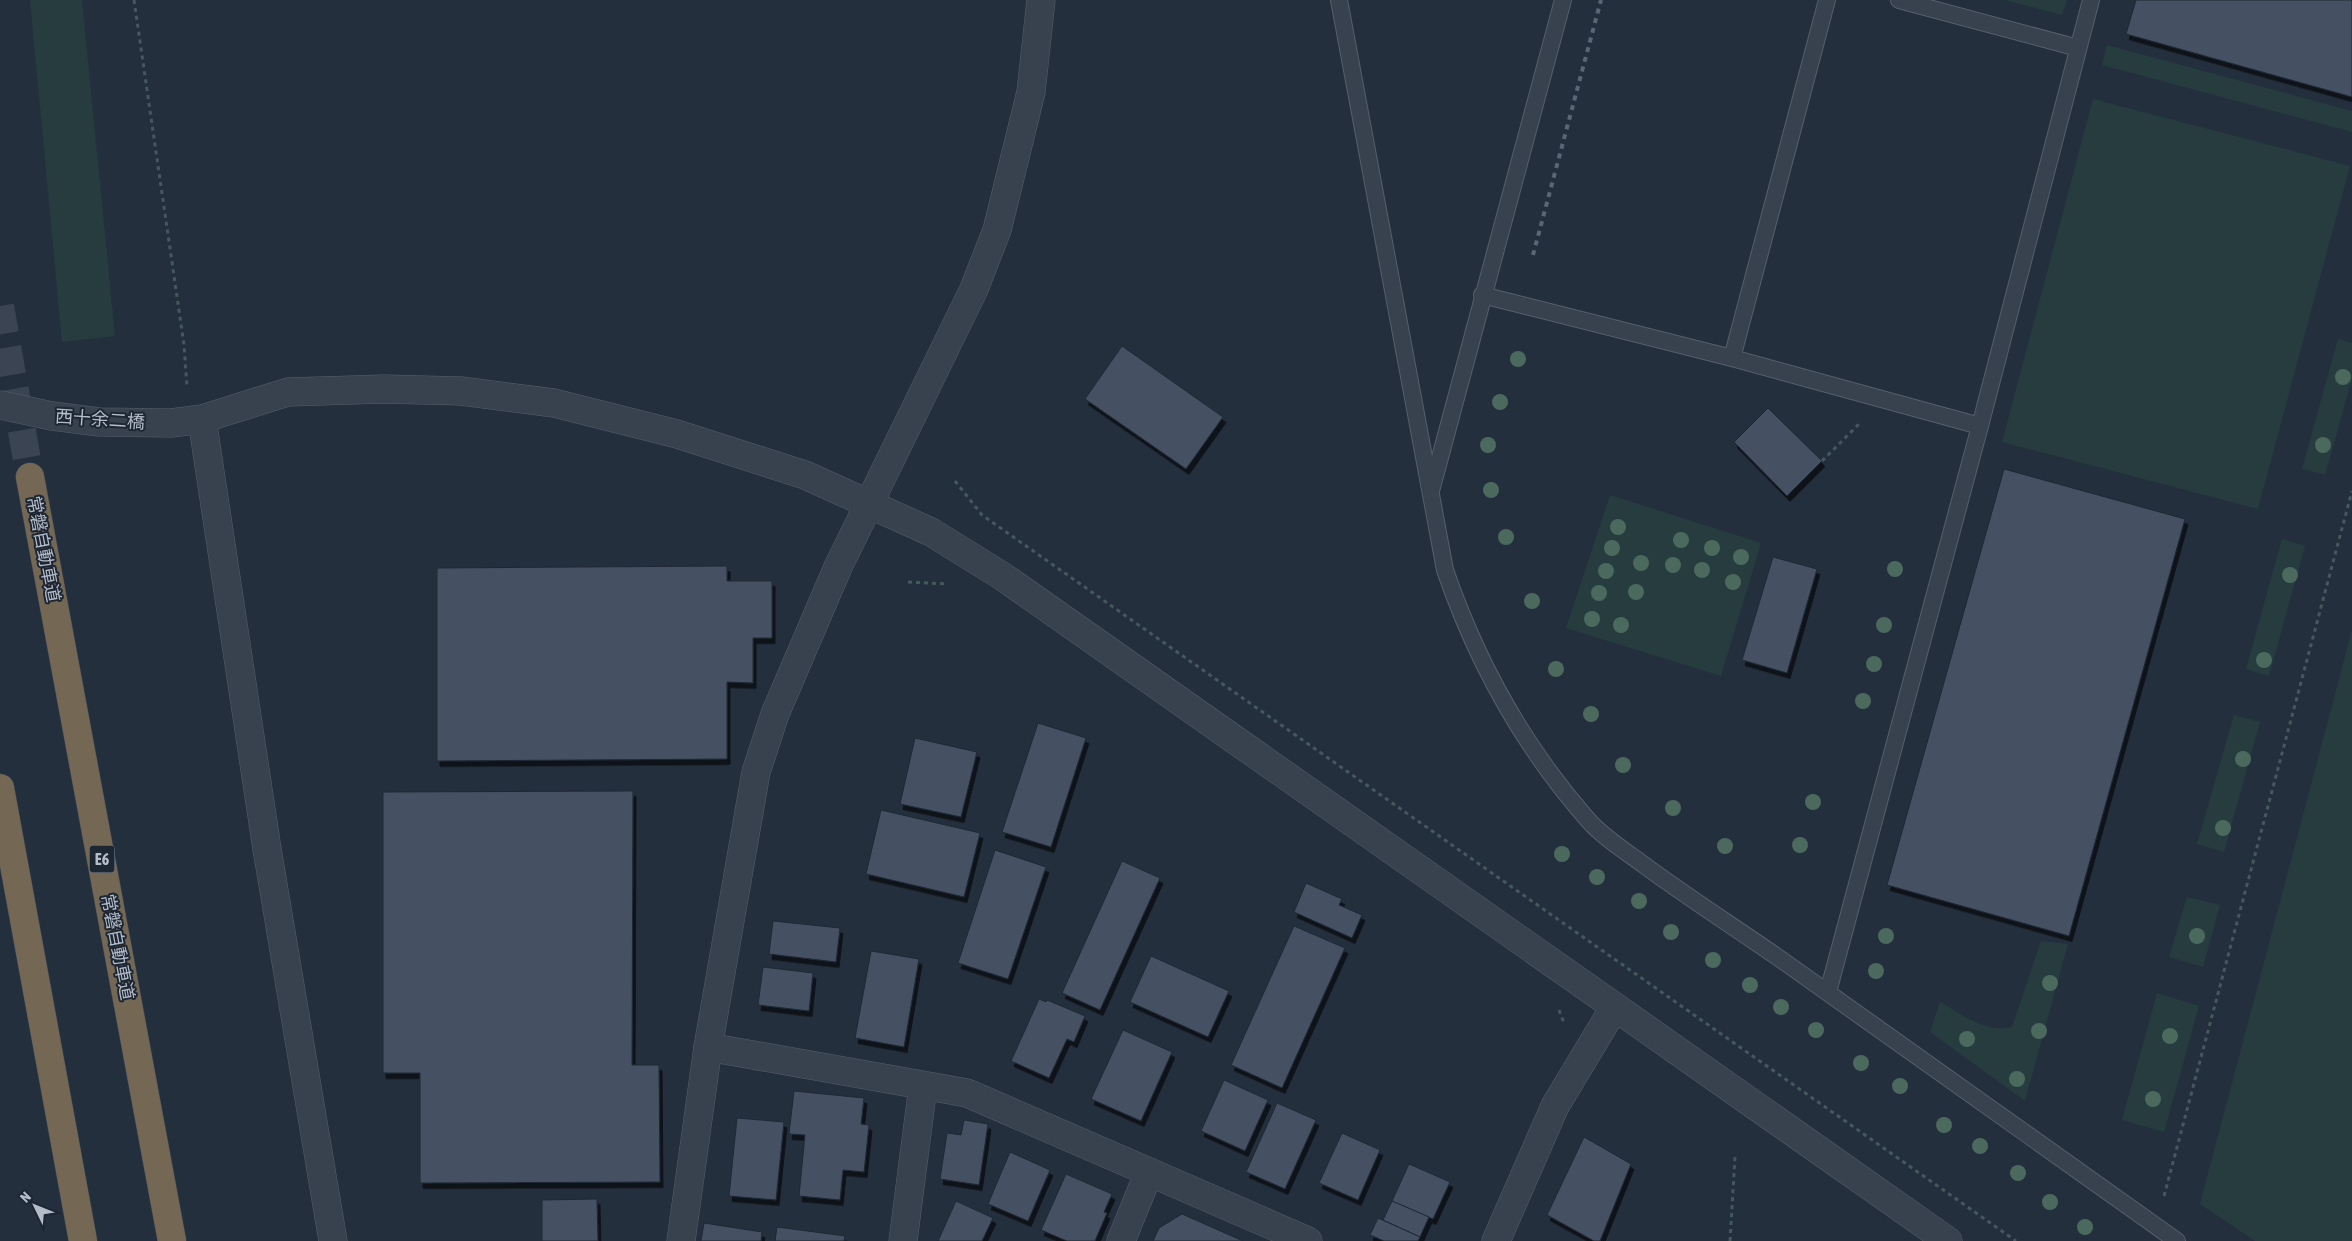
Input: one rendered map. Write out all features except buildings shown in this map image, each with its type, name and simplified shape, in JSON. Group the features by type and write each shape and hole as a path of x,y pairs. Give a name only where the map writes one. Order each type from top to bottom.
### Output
{"highway":[{"name":"常磐自動車道","path":"30,476 172,1241"},
{"path":"0,788 83,1241"}],"street":[{"path":"681,1241 708,1047 756,772 775,714 869,503 970,298 997,230 1030,92 1041,0"},
{"name":"西十余二橋","path":"0,405 52,416 99,422 171,423 202,419 288,392 384,389 471,392 554,403 677,434 805,475 931,532 1002,576 1948,1241"},
{"path":"202,419 268,849 333,1241"},
{"path":"1496,1241 1555,1106 1614,1008"},
{"path":"708,1047 967,1093 1308,1241"},
{"path":"903,1241 923,1086"},
{"path":"1121,1241 1149,1172"}],"lane":[{"path":"1338,0 1445,570 1468,633 1504,703 1534,751 1589,822 1682,892 1828,992 2177,1241"},
{"path":"1430,496 1482,295 1563,0"},
{"path":"1732,358 1827,0"},
{"path":"1899,0 2078,48"},
{"path":"1828,992 1980,426 2091,0"},
{"path":"1482,295 1732,358 1980,426"}],"path":[{"path":"134,0 184,345 187,396 202,419"},
{"path":"1822,462 1882,400"},
{"path":"955,481 982,515 2016,1241"},
{"path":"2156,1226 2352,492"},
{"path":"1730,1241 1735,1157"}],"green space":[{"path":"30,0 82,0 115,336 62,342"},
{"path":"2005,0 2067,0 2062,15"},
{"path":"2107,45 2352,111 2352,132 2102,65"},
{"path":"2093,99 2350,166 2258,509 2002,442"},
{"path":"2338,339 2352,343 2352,379 2325,475 2302,469"},
{"path":"1610,495 1761,543 1721,676 1566,628"},
{"path":"2282,539 2305,546 2269,676 2246,669"},
{"path":"2352,630 2352,1241 2255,1241 2200,1204"},
{"path":"2234,715 2260,722 2224,852 2197,844"},
{"path":"2187,897 2220,905 2203,967 2169,957"},
{"path":"2041,941 2068,944 2025,1101 1930,1032 1940,1002 1974,1022 1993,1028 2012,1027"},
{"path":"2157,993 2199,1006 2164,1132 2122,1120"}],"tunnel":[{"path":"0,306 30,477"}],"railway":[{"path":"1533,255 1601,0"}]}
